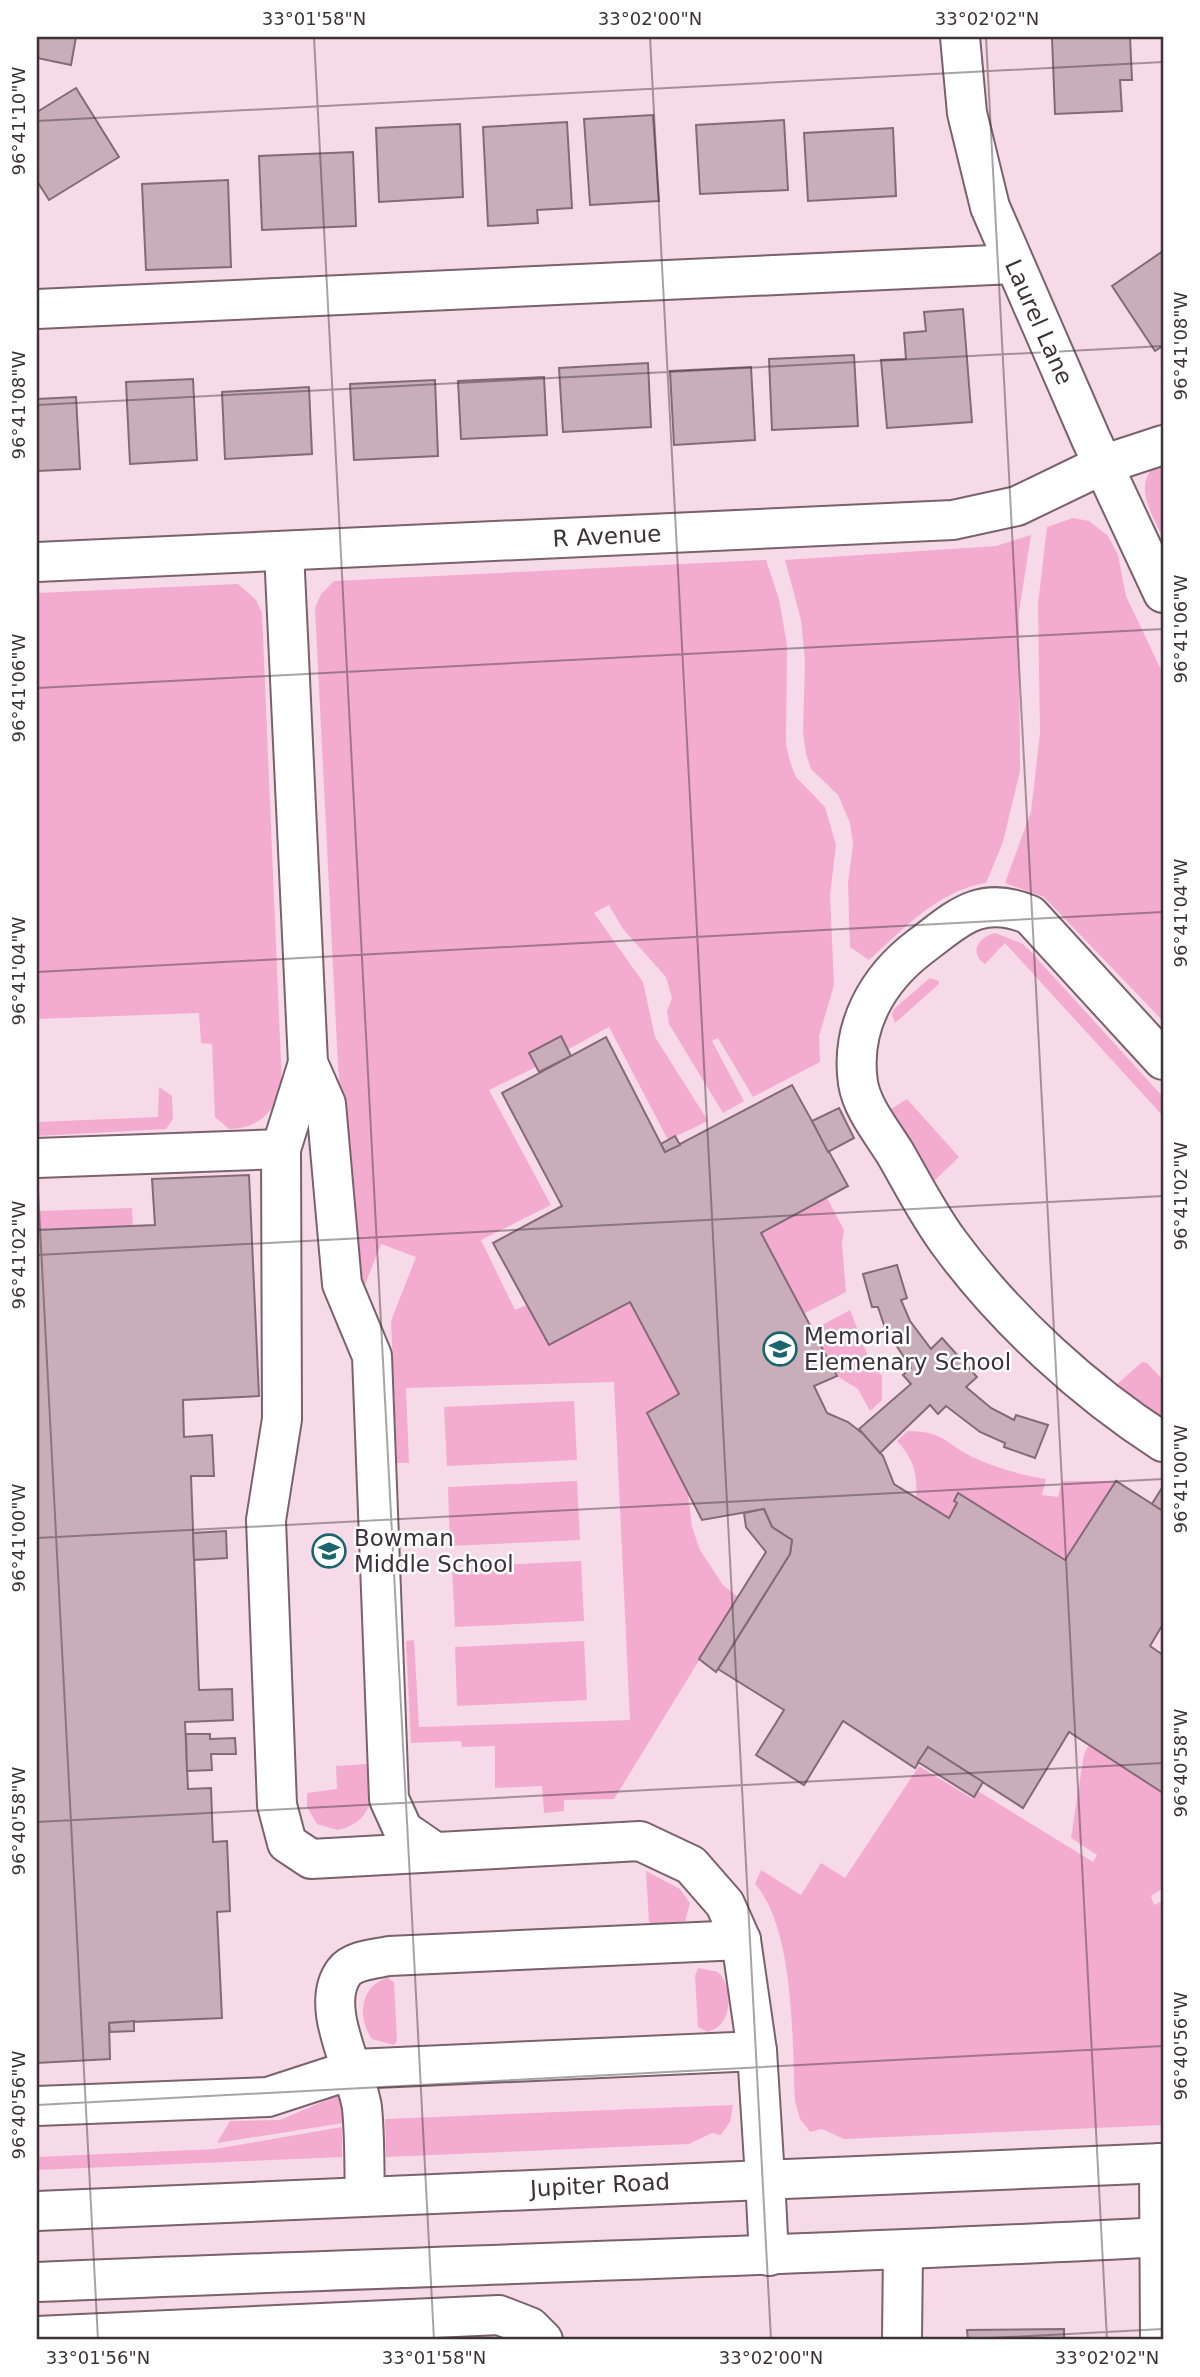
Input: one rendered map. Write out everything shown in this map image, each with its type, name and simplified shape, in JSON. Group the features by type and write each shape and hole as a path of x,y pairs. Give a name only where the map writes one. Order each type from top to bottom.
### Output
{"main road":[{"name":"Laurel Lane","path":"960,37 967,113 990,207 1102,465 1163,593"},
{"path":"37,309 1014,264"},
{"name":"R Avenue","path":"37,562 953,520 1017,506 1102,465 1163,445"},
{"path":"285,551 308,1063 281,1149 282,1419 266,1520 277,1805 287,1843 311,1858 640,1841 691,1865 725,1904 741,1940 757,2051 769,2256"},
{"path":"1163,1060 1030,915 1013,908 993,906 973,909 952,922 910,954 882,984 862,1022 857,1064 863,1100 960,1258 1064,1366 1107,1402 1163,1442"},
{"path":"308,1063 326,1104 342,1284 372,1356 389,1799 403,1830 435,1852"},
{"path":"37,1158 281,1149"},
{"path":"365,2195 362,2109 354,2068 337,2028 335,2008 338,1986 344,1970 363,1961 389,1956 741,1940"},
{"path":"37,2106 268,2097 354,2068 757,2051"},
{"path":"1160,2340 1161,2163"},
{"name":"Jupiter Road","path":"37,2211 1161,2163"},
{"path":"37,2282 477,2264 769,2256 1161,2237"},
{"path":"902,2340 903,2250"},
{"path":"37,2336 499,2315 530,2326 542,2340"}],"shaded area":[{"path":"1163,461 1163,538 1149,507 1145,486 1153,468"},
{"path":"1073,518 1089,521 1108,536 1118,555 1126,596 1163,674 1163,1021 1044,897 1005,883 1031,812 1040,733 1038,604 1047,527"},
{"path":"1031,535 1019,612 1020,771 1003,842 986,883 968,887 937,902 869,960 850,947 848,883 853,845 850,823 838,795 811,769 806,754 803,732 805,661 801,620 785,560 996,546"},
{"path":"766,560 779,599 787,645 786,745 790,762 796,777 825,807 836,845 830,895 834,985 819,1036 820,1062 753,1097 718,1038 712,1041 744,1101 723,1113 669,1024 667,1011 672,998 666,977 623,929 609,905 594,913 643,982 655,1037 708,1121 668,1140 609,1027 567,1050 560,1036 529,1053 536,1067 489,1090 551,1205 481,1240 515,1310 527,1305 549,1345 630,1302 679,1394 647,1413 688,1494 692,1527 700,1550 723,1585 738,1597 614,1799 564,1800 564,1811 544,1813 542,1786 495,1788 495,1746 462,1747 461,1741 411,1743 406,1641 414,1640 419,1727 630,1720 614,1382 406,1388 409,1463 397,1463 391,1321 416,1257 381,1244 364,1287 356,1273 338,1066 315,608 321,594 334,581"},
{"path":"238,584 256,600 262,613 282,1087 274,1105 263,1118 248,1126 229,1129 215,1117 212,1044 201,1043 199,1013 37,1019 37,593"},
{"path":"995,933 1023,944 1032,953 1163,1097 1163,1116 1005,943 985,964 980,959 976,950 980,941"},
{"path":"930,978 939,981 939,984 895,1023 892,1014 895,1008"},
{"path":"159,1087 172,1096 173,1119 166,1129 37,1136 37,1122 158,1117"},
{"path":"907,1099 959,1157 933,1182 891,1109"},
{"path":"827,1198 844,1230 842,1244 846,1292 803,1314 761,1233"},
{"path":"132,1208 133,1226 37,1230 37,1211"},
{"path":"850,1310 869,1359 882,1376 882,1400 870,1411 858,1389 837,1376 813,1330"},
{"path":"1142,1362 1147,1363 1163,1380 1163,1422 1114,1387"},
{"path":"574,1401 577,1460 447,1466 444,1407"},
{"path":"908,1431 930,1433 985,1463 1046,1479 1042,1495 1058,1497 1062,1481 1116,1481 1065,1560 958,1493 954,1500 957,1503 949,1518 916,1497 913,1467 897,1441"},
{"path":"577,1481 580,1540 450,1546 448,1487"},
{"path":"581,1561 584,1621 455,1627 452,1567"},
{"path":"584,1641 587,1700 457,1706 455,1647"},
{"path":"1089,1745 1163,1793 1163,1888 1151,1896 1154,1905 1163,1901 1163,2125 844,2139 822,2129 810,2132 800,2119 795,2101 789,1988 778,1929 768,1904 755,1884 761,1870 801,1895 821,1863 845,1878 919,1766 973,1799 978,1791 1093,1862 1097,1855 1071,1838 1084,1754"},
{"path":"367,1764 372,1786 369,1806 364,1814 348,1827 337,1830 317,1824 307,1807 307,1793 337,1789 336,1766"},
{"path":"646,1871 680,1889 690,1903 685,1921 654,1925 649,1922"},
{"path":"698,1968 718,1972 727,1987 726,2014 716,2028 708,2032 698,2027 695,1976"},
{"path":"388,1978 394,1982 397,2041 394,2045 372,2039 367,2031 363,2012 367,1994 372,1987"},
{"path":"341,2094 343,2123 217,2143 230,2121 280,2120"},
{"path":"733,2105 730,2122 721,2135 712,2133 689,2144 386,2157 385,2119"},
{"path":"342,2127 342,2157 37,2170 37,2157 215,2149"}],"building":[{"path":"37,37 76,37 71,65 37,58"},
{"path":"1052,37 1130,37 1132,80 1120,80 1122,111 1055,114"},
{"path":"76,88 119,157 49,200 37,181 37,112"},
{"path":"653,115 659,201 590,205 584,119"},
{"path":"784,120 788,190 700,194 696,125"},
{"path":"567,122 572,208 537,210 538,223 488,226 483,127"},
{"path":"460,124 463,197 379,202 376,128"},
{"path":"893,128 896,196 808,201 804,133"},
{"path":"353,152 356,226 262,230 259,156"},
{"path":"228,180 231,267 146,270 142,184"},
{"path":"1163,251 1163,346 1155,351 1112,286"},
{"path":"963,309 972,422 887,428 881,360 906,359 904,333 926,331 924,312"},
{"path":"854,355 858,426 772,430 769,359"},
{"path":"648,363 651,427 563,432 559,368"},
{"path":"751,367 755,440 674,445 670,371"},
{"path":"544,377 547,435 461,439 458,381"},
{"path":"193,379 197,460 130,464 126,382"},
{"path":"435,380 438,456 354,460 350,384"},
{"path":"309,387 312,454 225,459 222,392"},
{"path":"76,397 80,469 37,471 37,399"},
{"path":"561,1036 571,1056 539,1072 529,1053"},
{"path":"606,1037 665,1152 792,1085 848,1186 761,1233 837,1376 814,1386 827,1413 848,1422 866,1436 883,1456 894,1484 949,1518 957,1503 954,1501 958,1493 1065,1560 1116,1481 1163,1511 1163,1624 1150,1646 1163,1655 1163,1793 1069,1732 1023,1808 928,1747 915,1768 843,1721 804,1785 756,1755 784,1710 718,1669 790,1554 792,1540 772,1527 764,1509 702,1520 647,1413 679,1394 630,1302 549,1345 493,1243 562,1206 502,1093"},
{"path":"839,1108 854,1138 828,1152 812,1121"},
{"path":"675,1136 680,1145 665,1152 661,1144"},
{"path":"249,1175 259,1396 183,1400 184,1437 212,1435 214,1476 191,1476 199,1690 232,1689 233,1720 185,1722 188,1789 211,1788 213,1842 227,1841 230,1911 217,1912 222,2018 109,2023 110,2059 37,2063 37,1230 155,1225 152,1179"},
{"path":"897,1265 907,1298 901,1300 910,1321 931,1349 942,1338 977,1377 966,1387 991,1408 1014,1420 1016,1415 1048,1425 1035,1458 1004,1447 1005,1443 980,1432 946,1406 938,1414 930,1405 880,1453 859,1429 911,1384 903,1375 911,1368 885,1328 878,1307 872,1307 863,1274"},
{"path":"1163,1486 1163,1511 1152,1504"},
{"path":"764,1509 772,1527 792,1540 790,1554 716,1672 699,1659 766,1552 746,1527 744,1513"},
{"path":"226,1531 227,1558 194,1560 193,1533"},
{"path":"186,1734 210,1734 210,1739 235,1738 236,1754 211,1754 212,1770 187,1771"},
{"path":"928,1747 983,1782 974,1797 918,1762"},
{"path":"134,2021 134,2031 110,2032 109,2023"},
{"path":"1064,2329 1064,2340 968,2340 967,2330"}],"place":[{"name":"Memorial Elemenary School","path":"780,1349"},
{"name":"Bowman Middle School","path":"329,1551"}]}
